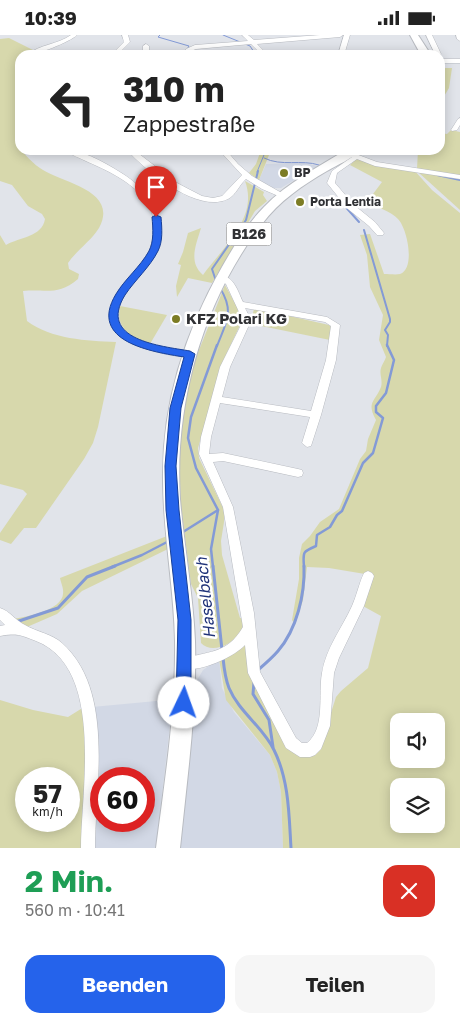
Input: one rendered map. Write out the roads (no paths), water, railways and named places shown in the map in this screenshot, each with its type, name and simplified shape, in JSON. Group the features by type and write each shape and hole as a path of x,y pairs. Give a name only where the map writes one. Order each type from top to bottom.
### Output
{"main road":[{"path":"414,35 423,50"},
{"name":"B126","path":"168,848 181,732 185,664 184,606 171,481 172,441 178,394 201,324 219,284 250,232 283,196 299,184 350,155"}],"street":[{"path":"37,50 70,39 74,35"},
{"path":"119,50 127,42 125,35"},
{"path":"245,35 260,50"},
{"path":"188,50 251,41 347,35 342,50"},
{"path":"429,35 436,50"},
{"path":"459,35 460,39"},
{"path":"445,61 460,61"},
{"path":"454,130 460,120"},
{"path":"78,155 105,168 134,186 148,201 156,217 158,234 154,251 120,295 114,312 116,325 124,335 135,343 151,348 190,354"},
{"path":"137,155 179,187 201,199 212,201 226,197 238,181 247,178"},
{"path":"226,155 247,178 283,196"},
{"path":"351,155 333,175 331,183 351,207 372,223 380,233"},
{"path":"357,155 377,164 460,177"},
{"path":"270,191 267,195 273,205"},
{"path":"219,284 230,283 245,318 245,325 228,359 216,399 204,444 206,459 228,507 248,613 248,630 256,678 294,747 303,751 313,749 326,720 326,686 331,662 359,604 368,576"},
{"path":"240,305 250,305 327,320 336,325 331,360 307,443"},
{"path":"216,399 316,415"},
{"path":"206,459 223,457 298,473"},
{"path":"0,631 10,621 46,639 59,648 73,668 87,701 92,738 88,848"},
{"path":"185,664 200,662 235,647 241,642 248,630"}],"waterway":[{"path":"160,35 158,37 189,46 187,50"},
{"name":"Haselbach","path":"223,35 250,46 253,50"},
{"name":"Haselbach","path":"257,172 264,155"},
{"path":"264,158 285,163 312,163 319,165"},
{"name":"Haselbach","path":"216,281 212,269 246,220 258,171"},
{"path":"437,175 460,180"},
{"path":"342,198 342,203 359,222"},
{"path":"364,230 390,319 385,330 388,335 387,345"},
{"name":"Haselbach","path":"217,346 228,317 225,296 220,288"},
{"name":"Haselbach","path":"217,345 191,417 188,438 196,468 218,510"},
{"path":"304,567 304,553 316,546 317,535 330,527 337,515 342,511 363,463 373,453 383,418 376,412 376,406 386,393 394,360 387,345"},
{"path":"183,532 218,510"},
{"name":"Haselbach","path":"213,567 211,549 218,510"},
{"path":"112,567 142,555 169,541"},
{"path":"16,622 58,608 87,577 115,566"},
{"name":"Haselbach","path":"213,566 222,650"},
{"path":"258,670 271,659 285,642 295,622 303,588 304,567"},
{"name":"Haselbach","path":"223,658 227,681 233,697 264,734 279,761 287,798 291,848"},
{"path":"254,682 253,694 269,720 273,747"}],"place":[{"name":"BP","path":"284,173"},
{"name":"Porta Lentia","path":"300,202"},
{"name":"KFZ Polari KG","path":"176,319"}]}
